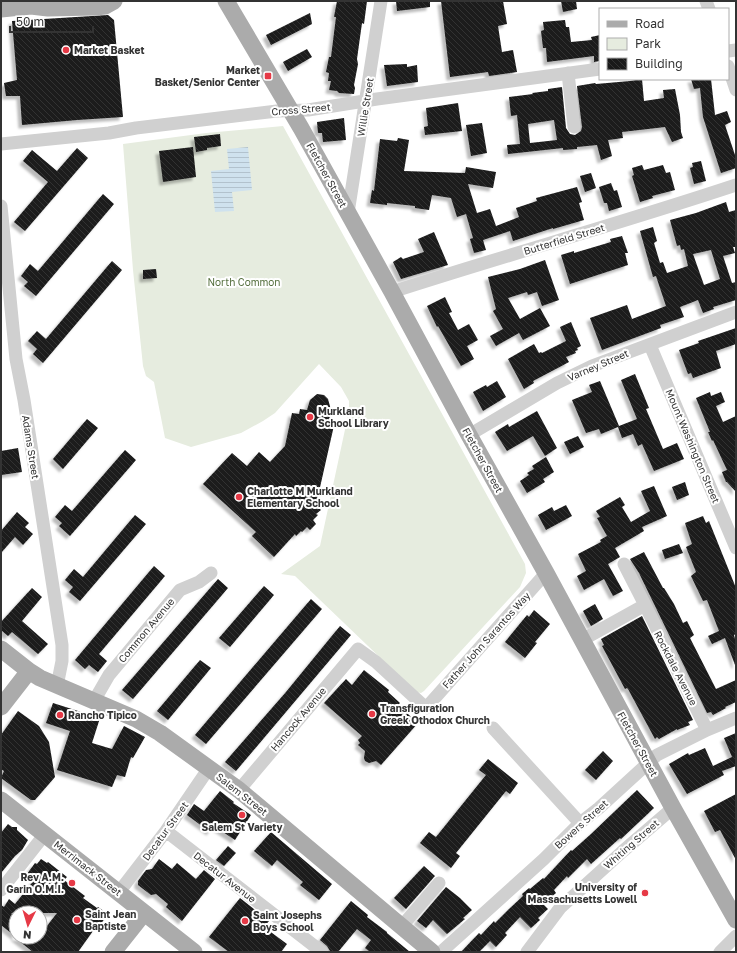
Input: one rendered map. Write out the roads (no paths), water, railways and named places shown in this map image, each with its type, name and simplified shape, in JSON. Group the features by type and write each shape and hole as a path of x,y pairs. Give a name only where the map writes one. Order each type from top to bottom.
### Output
{"main road":[{"path":"1,9 31,6 49,1"},
{"path":"31,6 48,8 90,7 105,6 114,1"},
{"name":"Fletcher Street","path":"226,1 291,110 546,573 673,808 736,920"},
{"name":"Salem Street","path":"1,649 29,671 57,686 123,713 147,725 209,768 239,790 432,952"},
{"path":"1,707 29,671"},
{"name":"Merrimack Street","path":"1,800 194,952"},
{"path":"113,952 144,913"}],"street":[{"name":"Willie Street","path":"348,213 382,1"},
{"name":"Cross Street","path":"1,144 109,133 143,127 277,111 308,110 599,69"},
{"path":"729,69 736,90"},
{"path":"568,73 574,127"},
{"name":"Butterfield Street","path":"392,292 736,185"},
{"name":"Adams Street","path":"1,206 16,359 24,400 62,645 62,661 57,686"},
{"name":"Varney Street","path":"469,435 557,383 592,366 736,312"},
{"name":"Mount Washington Street","path":"650,345 736,548"},
{"name":"Rockdale Avenue","path":"624,564 707,730"},
{"name":"Common Avenue","path":"94,701 109,676 180,590 199,582 211,573"},
{"name":"Father John Sarantos Way","path":"358,649 376,662 426,708 546,573"},
{"path":"582,640 645,605"},
{"name":"Hancock Avenue","path":"239,790 358,649"},
{"name":"Bowers Street","path":"441,952 544,859 580,823 599,808 657,755 707,730 736,718"},
{"path":"493,728 580,823"},
{"name":"Decatur Street","path":"119,892 166,831 209,768"},
{"name":"Whiting Street","path":"527,952 560,908 673,808"},
{"name":"Decatur Avenue","path":"166,831 322,952"},
{"path":"1,890 45,834"},
{"path":"402,926 439,883"},
{"path":"720,952 736,936"}],"water":[{"path":"248,147 252,190 232,192 234,211 215,212 211,171 229,169 227,149"}],"place":[{"name":"Market Basket","path":"66,50"},
{"name":"Market Basket/Senior Center","path":"268,76"},
{"name":"Murkland School Library","path":"310,417"},
{"name":"Charlotte M Murkland Elementary School","path":"239,497"},
{"name":"Transfiguration Greek Othodox Church","path":"372,714"},
{"name":"Rancho Tipico","path":"60,715"},
{"name":"Salem St Variety","path":"242,815"},
{"name":"Rev A.M. Garin O.M.I.","path":"72,883"},
{"name":"University of Massachusetts Lowell","path":"645,893"},
{"name":"Saint Jean Baptiste","path":"77,920"},
{"name":"Saint Josephs Boys School","path":"245,921"}],"park label":[{"name":"North Common","path":"244,282"}]}
